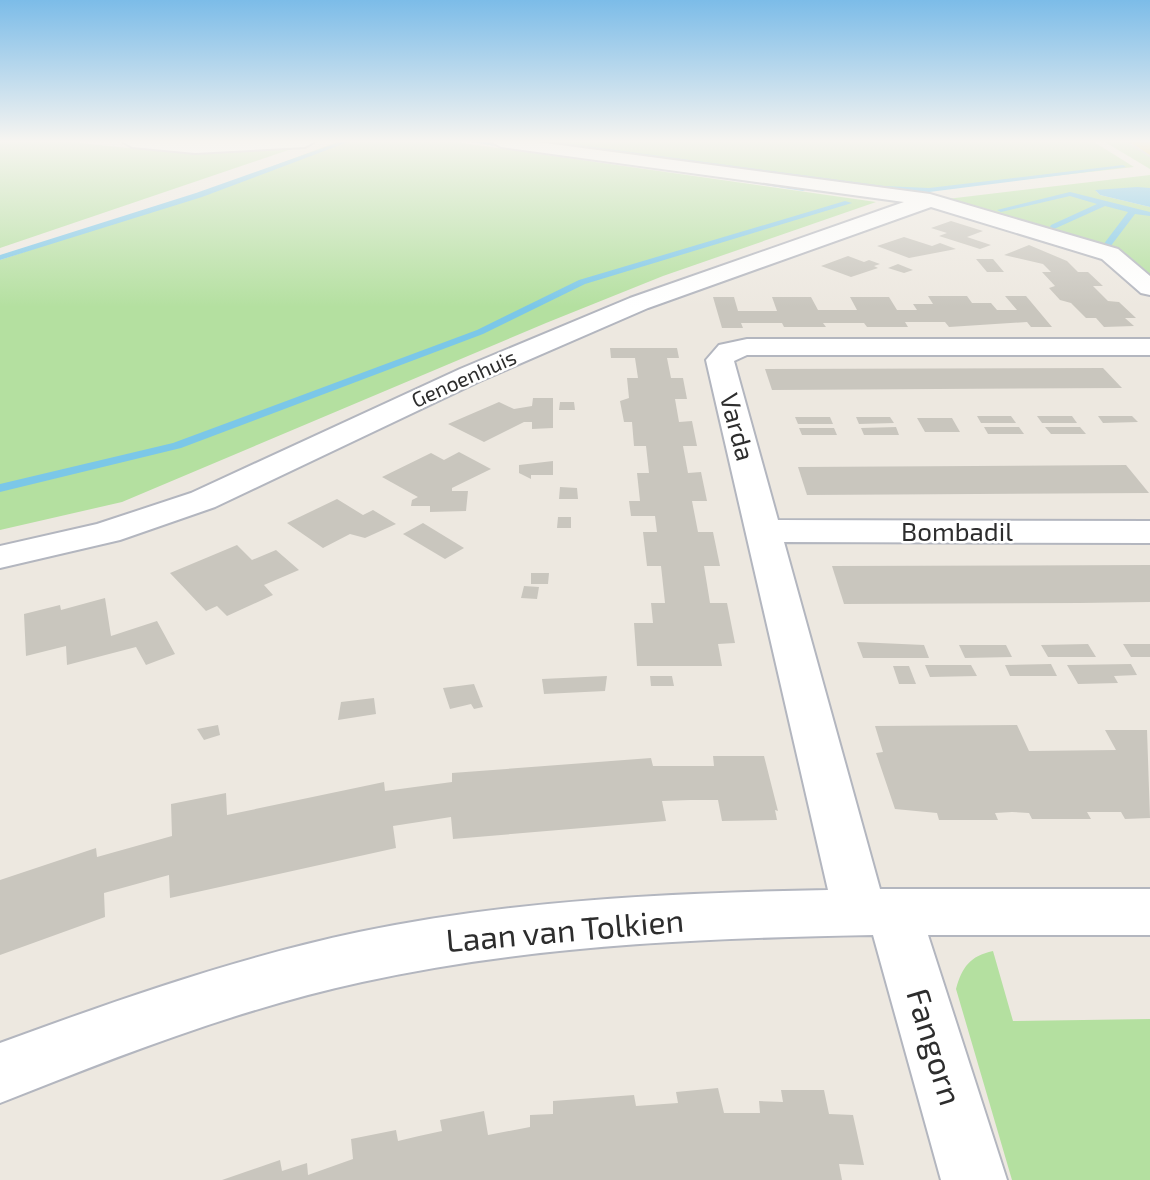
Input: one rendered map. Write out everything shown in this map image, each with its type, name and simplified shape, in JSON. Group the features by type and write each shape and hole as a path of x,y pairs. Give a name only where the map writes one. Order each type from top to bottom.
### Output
{"street":[{"path":"908,197 930,200 1110,254 1150,288"},
{"name":"Genoenhuis","path":"0,557 107,532 203,500 470,375 639,303 930,200"},
{"name":"Varda","path":"877,914 764,531 720,360 729,351 747,347 1150,347"},
{"name":"Bombadil","path":"764,531 1150,532"},
{"name":"Laan van Tolkien","path":"0,1073 99,1034 292,975 408,948 568,925 877,914 1150,912"},
{"name":"Fangorn","path":"877,914 974,1180"}],"green space":[{"path":"0,197 150,197 0,248"},
{"path":"190,197 841,197 876,202 663,276 122,502 0,530 0,260"},
{"path":"1109,197 1150,207 1150,277 1135,264 947,199"},
{"path":"993,951 1013,1021 1150,1019 1150,1180 1012,1180 956,989 968,964 978,956"}],"water":[{"path":"1109,197 1150,197 1150,207"}],"building":[{"path":"951,221 983,231 967,237 991,245 980,249 939,236 947,233 931,228"},
{"path":"904,237 932,246 940,243 956,249 909,258 877,246"},
{"path":"1029,245 1067,261 1078,272 1088,272 1103,286 1093,286 1108,301 1119,302 1136,318 1125,318 1134,326 1104,327 1096,318 1086,318 1071,303 1060,300 1049,288 1055,286 1042,272 1051,272 1043,264 1004,255"},
{"path":"848,256 880,264 874,266 878,268 851,277 821,266"},
{"path":"976,259 993,259 1004,272 987,272"},
{"path":"898,264 913,270 904,273 888,268"},
{"path":"928,296 967,296 972,303 991,303 997,310 1017,310 1005,296 1026,296 1052,327 1031,327 1027,322 949,327 945,322 905,322 908,327 823,323 826,327 784,327 782,323 741,323 743,328 722,328 713,297 734,297 738,311 777,311 772,297 811,297 818,310 857,310 850,297 889,297 897,310 917,310 913,304 933,304"},
{"path":"610,348 677,348 679,358 667,358 671,378 683,378 687,399 675,399 679,422 692,421 697,446 683,446 688,473 701,472 707,501 692,501 698,532 713,532 720,566 704,566 710,603 727,603 735,643 718,644 722,666 637,666 634,623 653,623 651,603 665,603 661,566 647,566 643,532 657,532 655,516 631,516 629,501 640,501 637,473 649,473 646,446 634,446 632,422 624,422 620,401 629,398 627,378 638,378 635,358 611,358"},
{"path":"1103,368 1122,388 772,390 765,369"},
{"path":"533,398 553,398 553,428 532,429 532,422 524,422 484,442 448,424 499,402 514,409 532,406"},
{"path":"560,402 574,402 575,410 559,410"},
{"path":"977,416 1011,416 1016,423 981,423"},
{"path":"1037,416 1072,416 1077,423 1042,423"},
{"path":"1098,416 1132,416 1138,422 1103,423"},
{"path":"795,417 830,417 833,424 798,424"},
{"path":"856,417 890,417 894,423 859,424"},
{"path":"917,418 952,418 960,432 925,432"},
{"path":"896,427 899,435 864,435 861,428"},
{"path":"984,427 1019,427 1024,434 988,434"},
{"path":"1045,427 1080,427 1086,434 1051,434"},
{"path":"799,428 834,428 837,435 802,435"},
{"path":"459,452 491,469 452,488 452,491 468,491 466,511 430,512 430,506 411,506 412,500 418,497 382,477 431,453 444,460"},
{"path":"553,461 553,475 531,475 531,479 519,473 519,465"},
{"path":"1126,465 1149,493 807,495 798,467"},
{"path":"560,487 577,488 578,499 559,499"},
{"path":"337,499 363,515 373,510 396,524 365,538 350,534 323,548 287,523"},
{"path":"558,517 571,517 571,528 557,528"},
{"path":"423,523 464,548 445,559 403,534"},
{"path":"237,545 252,560 276,550 299,570 264,585 273,595 227,616 217,606 206,611 170,573"},
{"path":"1150,565 1150,602 844,604 832,566"},
{"path":"531,573 549,573 548,584 531,584"},
{"path":"524,586 539,587 537,599 521,598"},
{"path":"105,598 111,636 157,621 175,654 146,665 136,647 67,665 66,646 26,656 24,614 60,605 61,610"},
{"path":"857,642 924,645 929,658 863,658"},
{"path":"1088,644 1096,657 1048,657 1041,645"},
{"path":"1123,644 1150,644 1150,657 1131,657"},
{"path":"959,645 1006,645 1012,657 965,658"},
{"path":"1051,664 1057,676 1010,676 1005,665"},
{"path":"1131,664 1137,675 1114,676 1118,683 1078,684 1067,665"},
{"path":"925,665 971,665 977,676 930,677"},
{"path":"893,666 909,666 916,684 899,684"},
{"path":"607,676 605,691 544,694 542,679"},
{"path":"650,676 672,676 674,686 651,686"},
{"path":"474,684 483,707 474,709 471,704 450,709 443,688"},
{"path":"374,698 376,714 338,720 341,702"},
{"path":"218,725 220,735 204,740 197,729"},
{"path":"1017,725 1029,751 1116,750 1105,730 1147,730 1150,818 1125,819 1121,812 1087,812 1091,819 1032,819 1029,813 1012,812 995,813 998,820 939,820 937,813 895,809 876,753 883,752 875,726"},
{"path":"713,756 764,756 778,811 775,810 777,820 722,821 718,800 690,800 662,801 666,821 453,839 451,817 393,826 396,848 170,898 169,875 104,893 105,917 0,955 0,880 96,848 97,857 172,836 171,804 226,793 227,815 384,782 385,791 452,782 452,773 651,758 653,766 714,766"},
{"path":"718,1088 724,1113 760,1113 759,1101 783,1102 781,1090 824,1090 829,1114 853,1115 864,1165 839,1164 842,1180 222,1180 280,1160 282,1171 307,1163 308,1175 353,1159 351,1139 396,1130 398,1141 442,1131 440,1120 484,1111 488,1135 530,1127 530,1115 553,1114 553,1101 634,1095 636,1106 678,1103 676,1092"}],"waterway":[{"path":"0,258 192,197"},
{"path":"1001,210 1057,197"},
{"path":"1080,197 1104,204"},
{"path":"0,488 177,446 480,332 582,282 848,203"},
{"path":"1054,227 1104,204"},
{"path":"1104,204 1133,211"},
{"path":"1107,245 1133,211"},
{"path":"1133,211 1150,214"}]}
